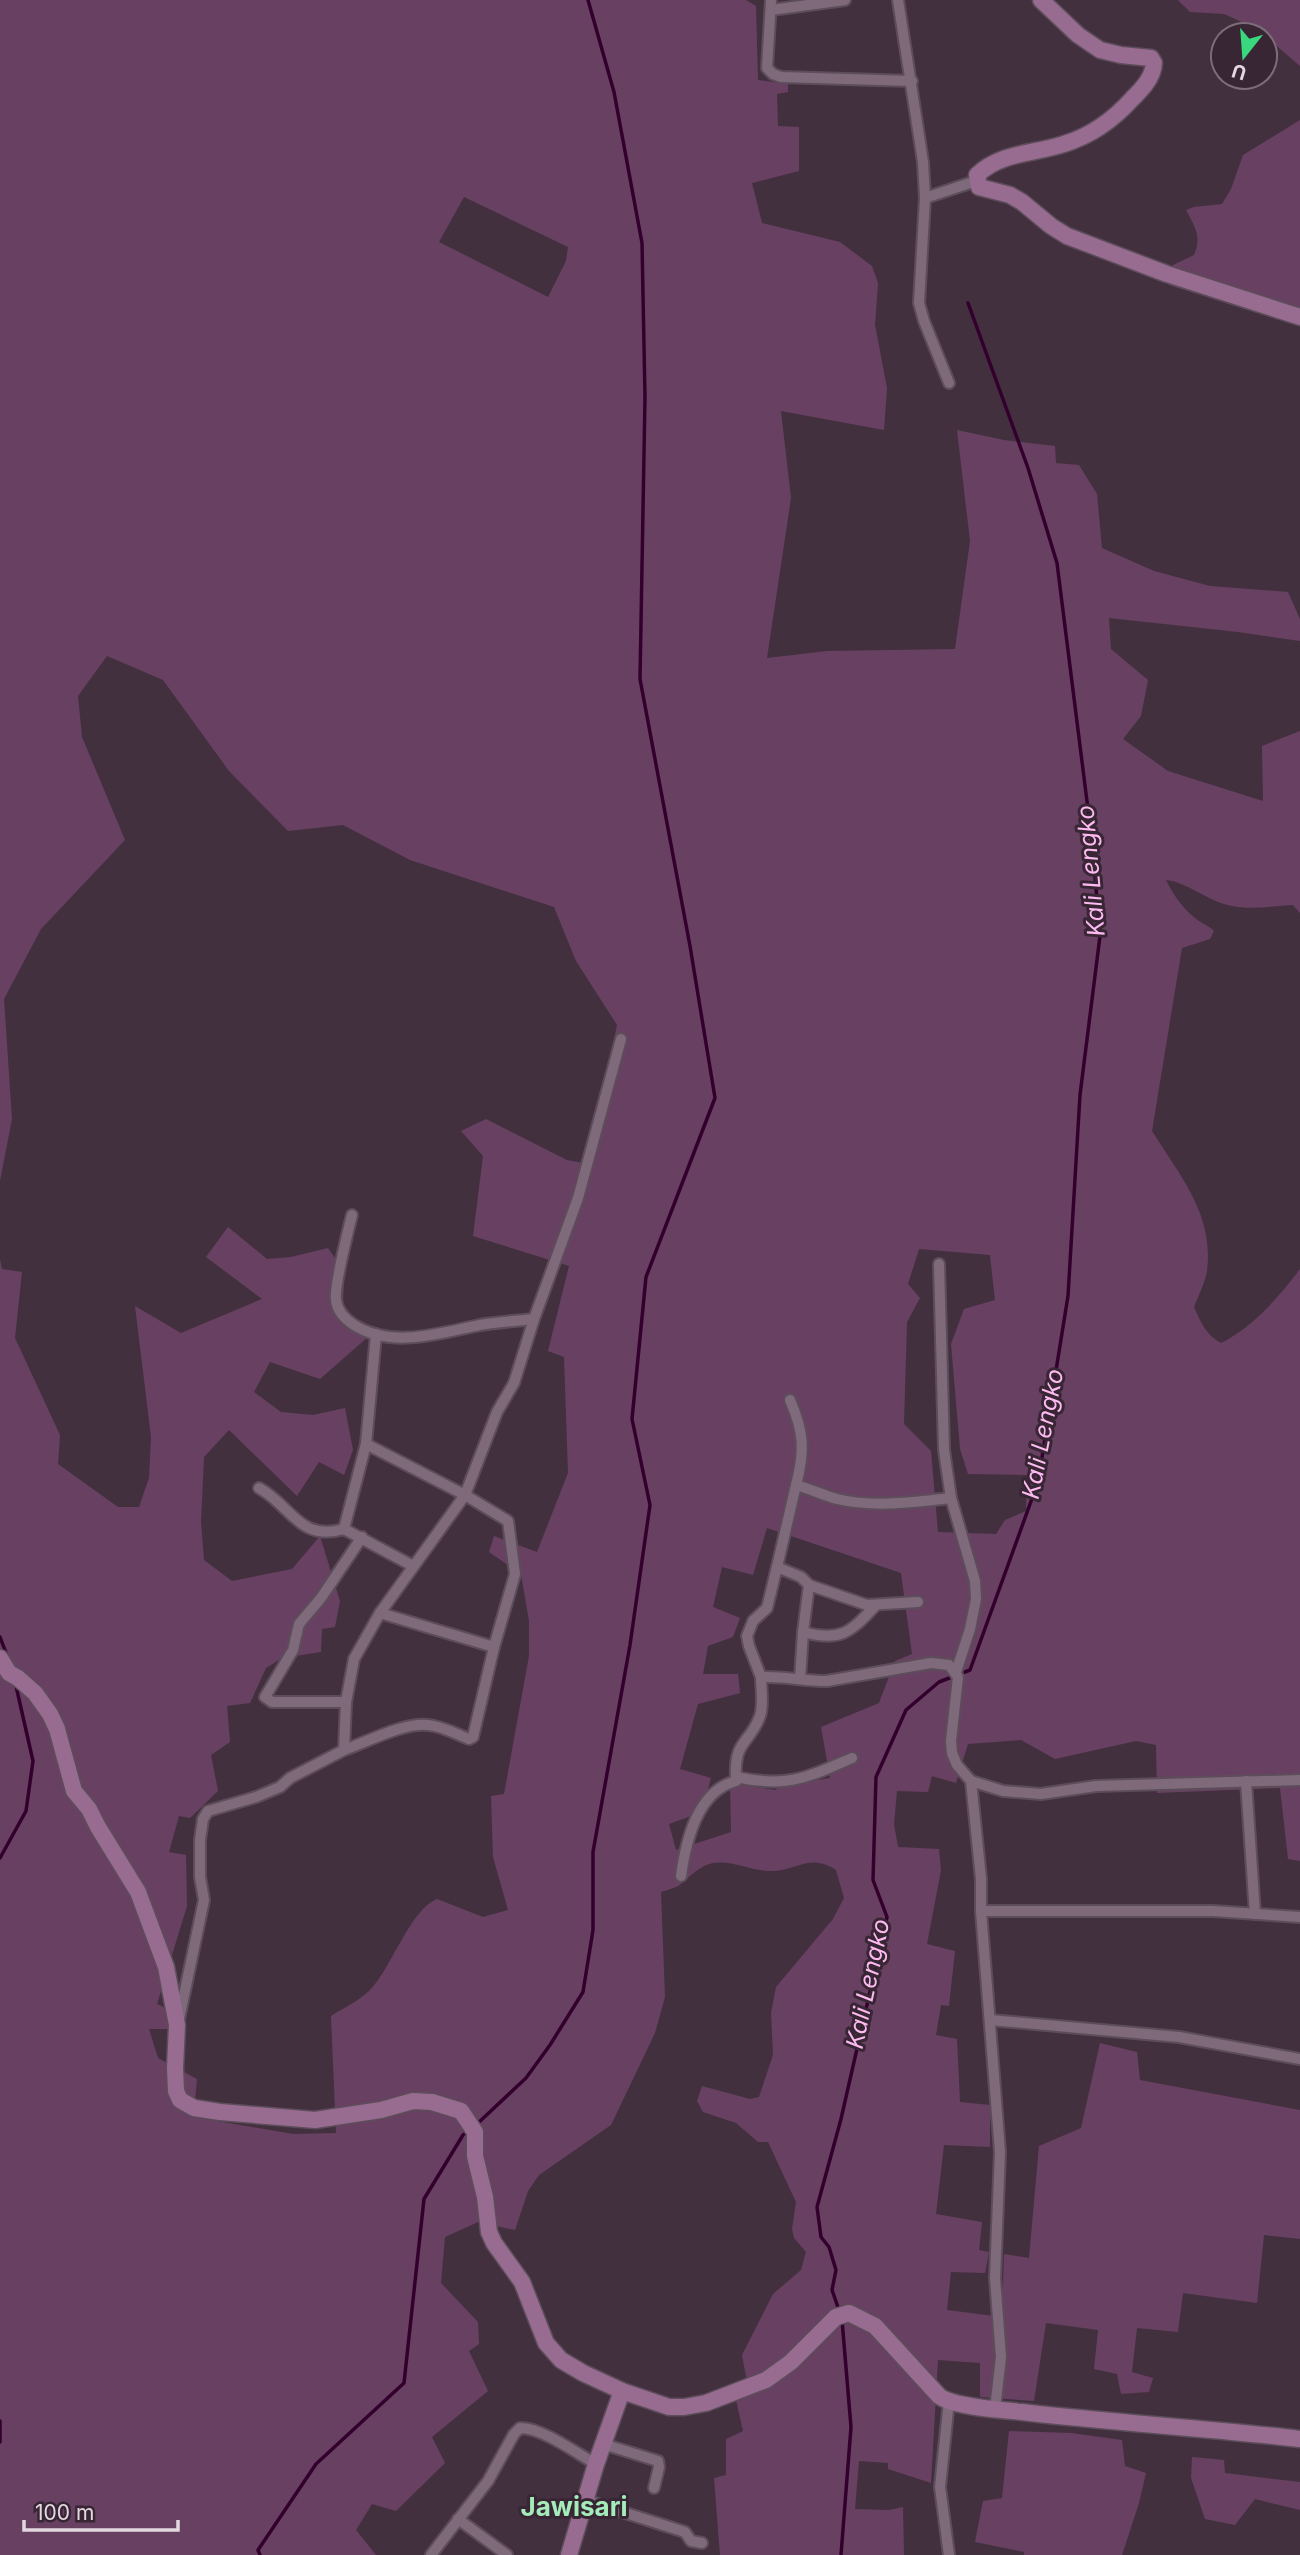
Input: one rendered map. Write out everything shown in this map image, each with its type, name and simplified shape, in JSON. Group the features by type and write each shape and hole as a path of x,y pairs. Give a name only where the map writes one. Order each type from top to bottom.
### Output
{"street":[{"path":"845,0 771,5 767,68 773,74 810,79 912,81"},
{"path":"898,0 920,133 925,198 919,303 923,321 948,383"},
{"path":"1041,0 1091,45 1109,53 1151,58 1154,63 1153,71 1137,94 1109,121 1067,144 1020,153 980,171 976,181 979,187 1010,195 1067,236 1167,274 1300,317"},
{"path":"925,198 976,181"},
{"path":"344,1750 346,1702 354,1659 380,1613 465,1495 497,1412 514,1383 578,1198 621,1039"},
{"path":"352,1215 335,1298 340,1312 348,1321 363,1330 410,1337 437,1335 483,1324 534,1319"},
{"path":"939,1264 944,1450 951,1498 975,1581 976,1599 957,1674 951,1741 957,1765 971,1781 1003,1791 1041,1794 1097,1786 1300,1780"},
{"path":"344,1529 366,1444 376,1334"},
{"path":"681,1876 690,1832 697,1817 721,1787 736,1781 735,1760 738,1751 760,1716 761,1676 747,1636 753,1621 767,1608 801,1467 803,1441 790,1400"},
{"path":"366,1444 465,1495 506,1519 510,1527 515,1574 471,1739 431,1725 396,1731 344,1750 290,1778 280,1787 208,1811 200,1840 200,1877 204,1900 177,2025 175,2068 176,2091 180,2099 194,2108 315,2120 381,2110 413,2101 449,2106 461,2111 471,2127 489,2232 523,2282 546,2343 561,2360 622,2391 669,2407 695,2405 766,2380 842,2315 875,2326 939,2396 949,2401 1107,2422 1230,2430 1300,2439"},
{"path":"796,1485 838,1499 868,1503 901,1504 951,1498"},
{"path":"259,1488 274,1497 296,1520 309,1529 325,1532 344,1529 413,1566"},
{"path":"346,1702 272,1702 265,1697 293,1650 299,1624 321,1598 362,1537"},
{"path":"777,1567 802,1577 809,1585 875,1606 918,1602"},
{"path":"800,1679 809,1585"},
{"path":"803,1632 829,1636 844,1634 875,1606"},
{"path":"380,1613 494,1647"},
{"path":"0,1658 13,1675 35,1693 50,1714 75,1791 89,1809 138,1892 166,1967 177,2025"},
{"path":"761,1676 790,1676 810,1681 843,1680 931,1663 949,1665 957,1674"},
{"path":"736,1777 776,1783 797,1781 852,1758"},
{"path":"1246,1780 1255,1914"},
{"path":"971,1781 981,1879 981,1910 1000,2152 995,2278 1001,2357 995,2409"},
{"path":"981,1910 1213,1911 1300,1917"},
{"path":"990,2020 1179,2037 1300,2059"},
{"path":"569,2555 596,2464 622,2391"},
{"path":"949,2401 940,2487 949,2555"},
{"path":"430,2555 488,2481 520,2428 539,2433 596,2464"},
{"path":"603,2444 657,2461 659,2468 654,2488"},
{"path":"585,2500 685,2532 691,2541 702,2543"},
{"path":"458,2519 504,2554"}],"shaded area":[{"path":"0,0 746,0 756,6 758,80 788,84 788,92 777,94 778,126 799,127 799,171 752,183 762,223 840,242 872,266 878,283 875,325 887,388 884,430 781,411 791,498 767,658 827,651 955,649 970,541 957,430 1004,440 1055,446 1056,463 1079,465 1097,494 1102,548 1154,571 1210,586 1288,592 1300,619 1300,641 1109,618 1111,649 1148,680 1141,716 1123,739 1168,771 1263,801 1262,746 1300,731 1300,913 1293,905 1255,908 1223,904 1181,884 1166,880 1186,910 1214,931 1210,939 1182,948 1152,1131 1193,1196 1205,1231 1207,1271 1194,1307 1211,1336 1221,1343 1255,1320 1300,1269 1300,1861 1288,1859 1280,1788 1157,1793 1156,1745 1136,1741 1055,1759 1021,1740 968,1744 956,1783 932,1776 928,1792 897,1791 894,1824 898,1847 939,1849 941,1870 927,1944 955,1951 949,2006 941,2005 936,2035 957,2039 960,2102 990,2105 990,2147 944,2145 936,2214 982,2222 979,2250 989,2252 985,2273 951,2272 947,2310 1002,2317 1004,2254 1029,2258 1039,2146 1081,2128 1100,2043 1137,2052 1140,2080 1300,2110 1300,2239 1264,2235 1257,2303 1183,2293 1178,2332 1137,2328 1132,2372 1153,2378 1149,2392 1121,2394 1117,2374 1094,2369 1098,2330 1046,2323 1034,2401 980,2397 980,2363 938,2360 931,2483 888,2469 888,2463 859,2461 855,2509 889,2510 903,2507 904,2555 720,2555 714,2478 726,2475 726,2439 743,2431 736,2400 747,2382 742,2355 773,2294 801,2270 806,2252 794,2238 792,2229 796,2202 768,2142 758,2142 736,2123 703,2112 697,2101 702,2086 750,2099 759,2097 773,2055 771,2013 776,1987 833,1919 844,1898 836,1870 827,1865 810,1863 768,1871 713,1863 700,1868 679,1885 661,1892 665,1997 655,2033 611,2125 539,2175 528,2191 515,2230 478,2222 445,2237 441,2283 478,2322 479,2344 469,2351 488,2391 432,2437 445,2463 396,2511 372,2504 356,2530 376,2555 0,2555 0,1259 2,1269 22,1272 15,1338 60,1435 58,1464 118,1507 139,1507 149,1478 151,1437 135,1306 181,1333 262,1299 206,1257 228,1227 267,1259 291,1257 328,1248 344,1271 343,1307 369,1336 320,1379 270,1362 254,1392 281,1412 313,1415 345,1408 353,1450 344,1475 319,1462 297,1496 229,1430 204,1457 201,1522 204,1560 232,1581 292,1569 320,1536 340,1601 335,1627 322,1629 321,1652 282,1658 266,1668 250,1703 227,1706 230,1742 211,1755 218,1791 190,1818 179,1816 169,1852 186,1855 187,1906 157,2004 168,2009 168,2029 149,2029 158,2058 197,2079 195,2101 200,2118 293,2134 336,2133 331,2016 369,1991 409,1927 427,1905 437,1899 483,1917 508,1910 493,1857 491,1796 504,1794 529,1656 529,1621 521,1574 489,1552 494,1536 537,1552 568,1473 564,1357 548,1351 569,1266 473,1236 483,1156 461,1131 486,1119 567,1160 588,1164 617,1025 576,961 554,907 410,860 343,825 288,831 229,771 163,680 107,656 78,696 82,737 125,840 41,929 4,999 12,1119 0,1181","holes":["464,197 568,247 566,261 548,297 439,242","919,1249 990,1255 995,1300 964,1309 951,1344 960,1449 968,1474 1027,1475 1026,1511 1005,1520 996,1534 938,1532 931,1451 904,1424 907,1322 920,1298 908,1284","767,1528 901,1573 912,1654 895,1661 879,1703 821,1727 830,1778 780,1786 775,1790 730,1783 731,1832 676,1850 669,1824 702,1812 711,1778 680,1769 698,1704 740,1693 738,1674 703,1674 708,1646 733,1637 740,1618 713,1607 722,1567 753,1575"]},
{"path":"1178,0 1300,0 1300,66 1279,48 1279,21 1239,21 1224,14 1190,12"},
{"path":"1300,120 1300,312 1290,308 1279,320 1169,285 1173,265 1194,255 1196,249 1196,232 1186,210 1222,204 1231,189 1243,155"},
{"path":"1009,2431 1071,2433 1122,2440 1125,2466 1146,2473 1122,2555 1024,2555 1024,2552 975,2542 983,2501 1002,2498"},
{"path":"1192,2457 1224,2460 1225,2473 1300,2482 1300,2510 1255,2499 1235,2525 1205,2519 1191,2478"}],"waterway":[{"path":"477,2124 526,2078 583,1992 593,1930 593,1852 630,1645 650,1505 632,1419 646,1277 715,1098 690,946 640,679 645,397 642,243 614,92 588,0"},
{"name":"Kali Lengko","path":"840,2313 832,2290 836,2270 829,2247 821,2237 817,2207 841,2119 887,1917 873,1880 876,1777 906,1710 939,1682 970,1670 1038,1482 1068,1296 1080,1095 1100,936 1092,841 1057,563 1028,468 968,303"},
{"path":"0,1637 8,1658"},
{"path":"0,1858 26,1811 33,1761 16,1686"},
{"path":"260,2555 258,2550 316,2464 404,2383 424,2199 468,2131"},
{"name":"Kali Lengko","path":"841,2555 851,2427 842,2320"},
{"path":"0,2421 0,2442"}],"district":[{"name":"Jawisari","path":"574,2507"}]}
